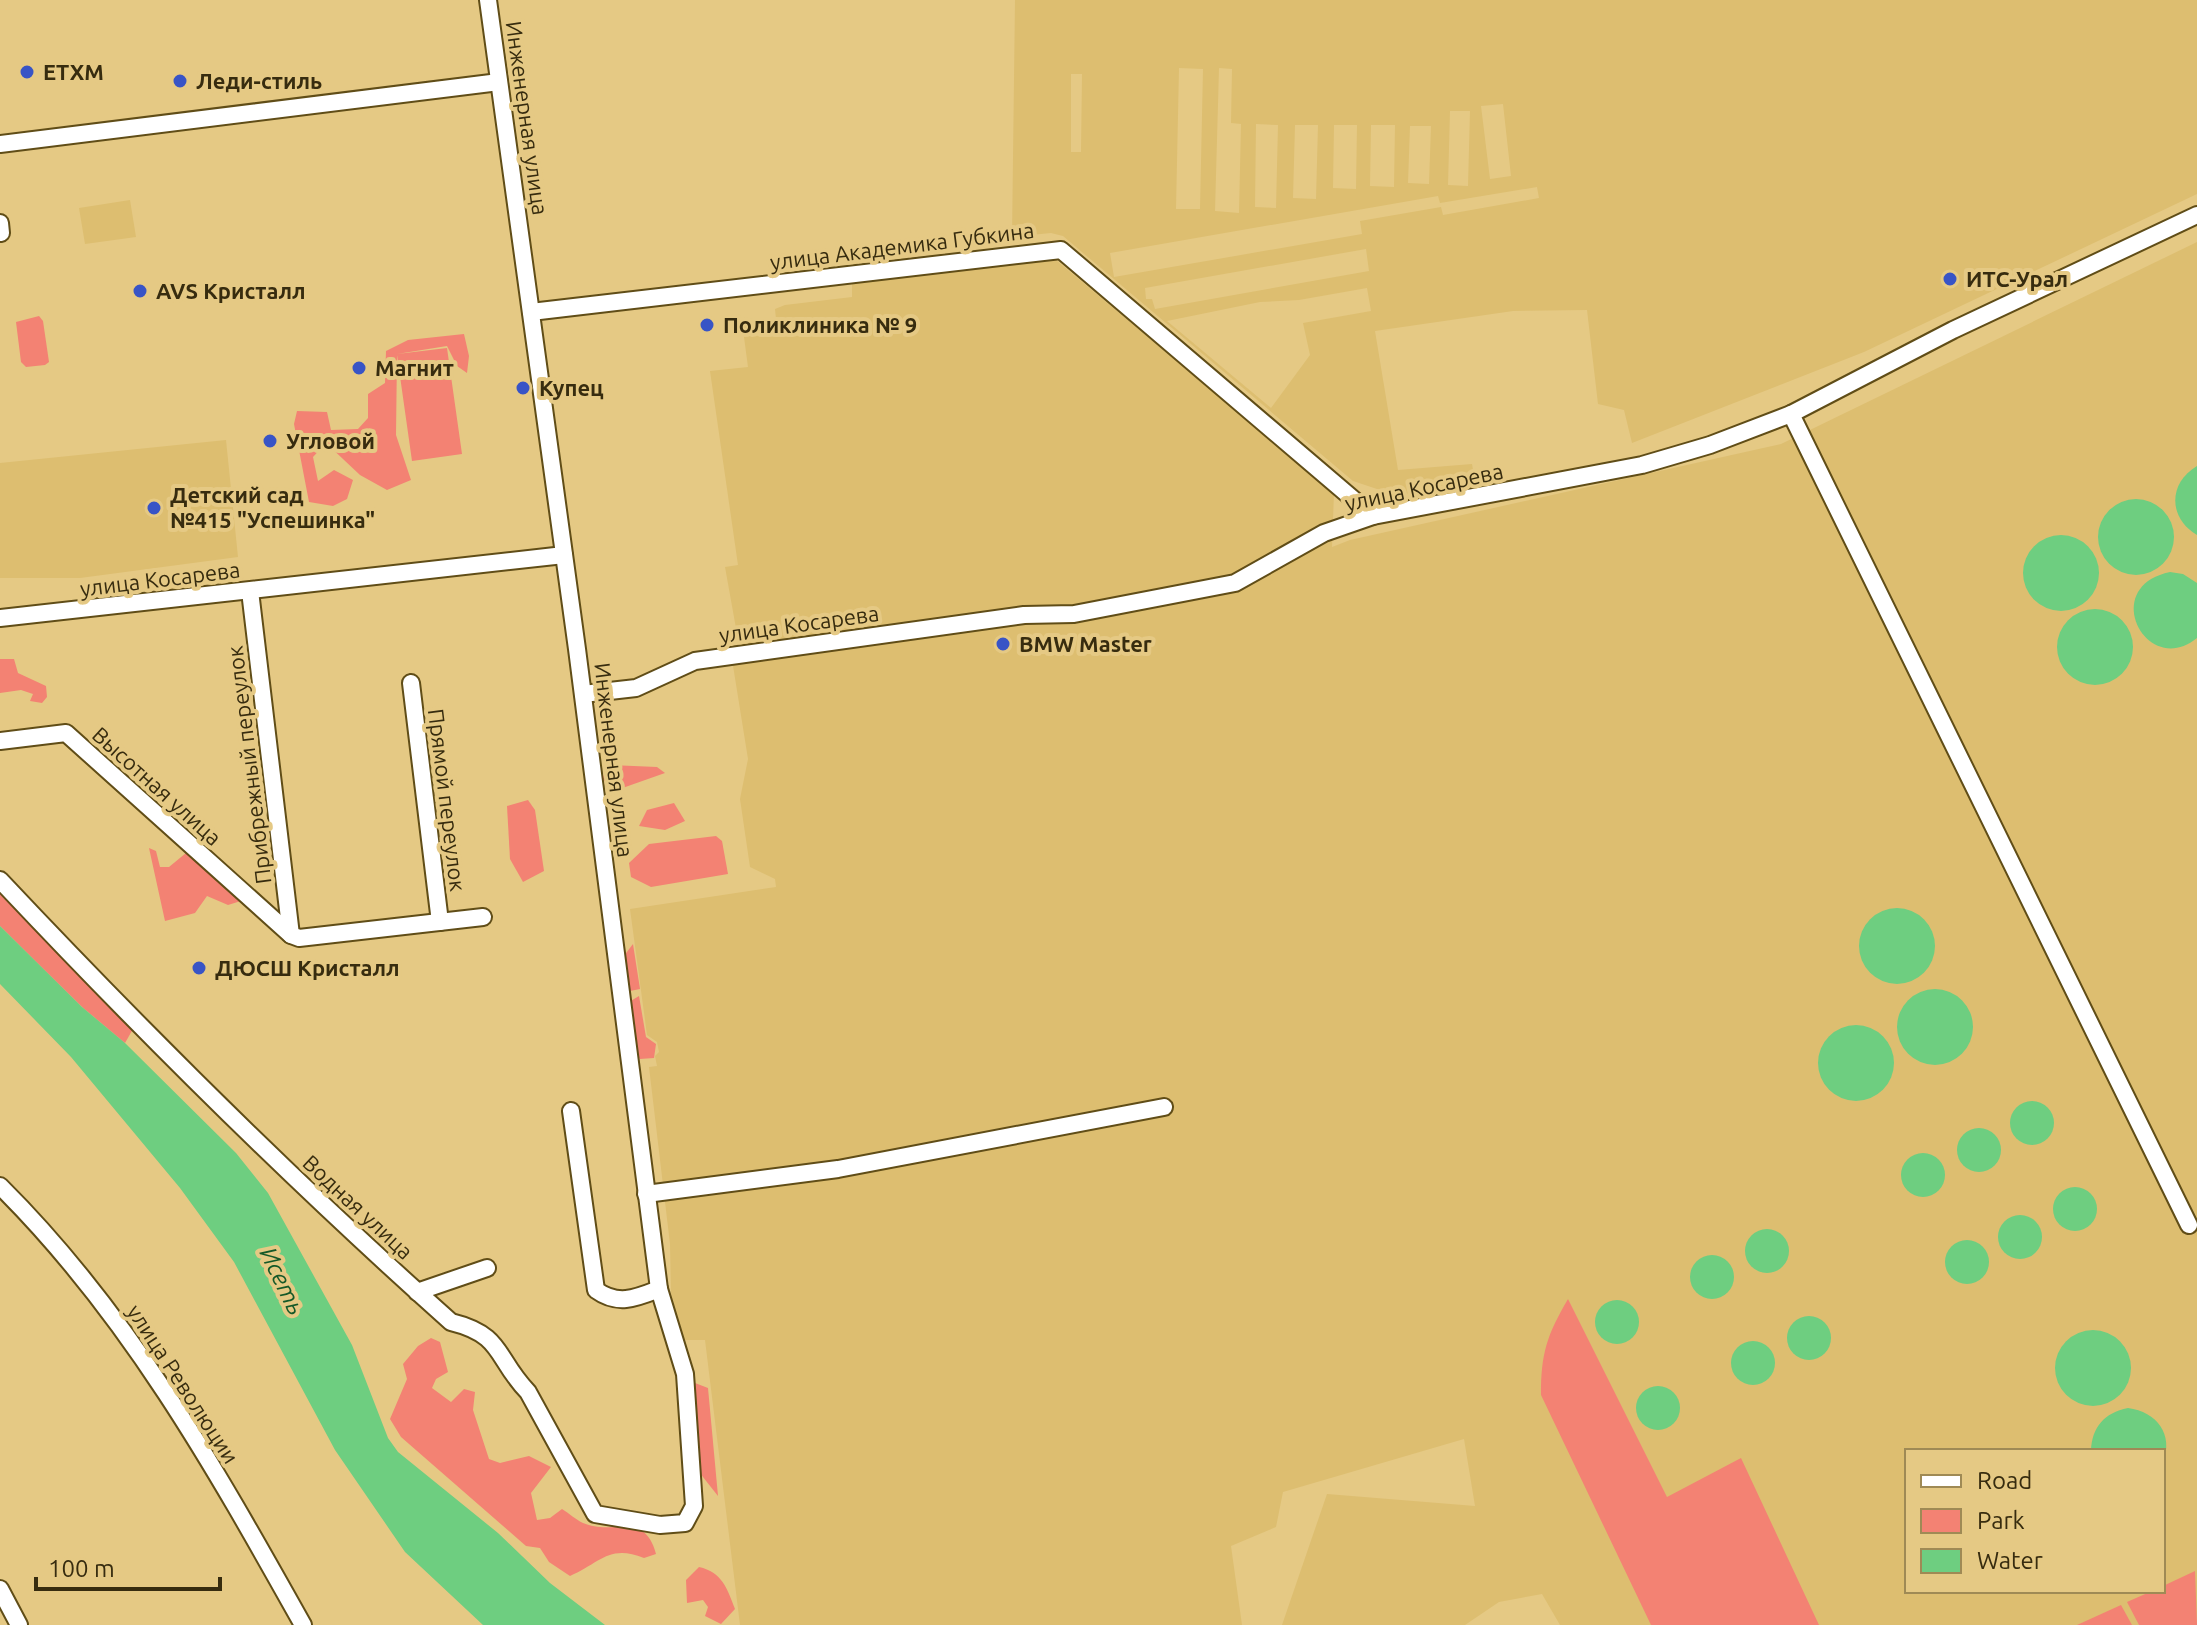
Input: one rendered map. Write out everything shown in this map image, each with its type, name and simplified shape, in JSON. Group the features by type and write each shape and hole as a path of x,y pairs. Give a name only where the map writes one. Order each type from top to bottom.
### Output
{"street":[{"name":"Инженерная улица","path":"488,0 583,694 659,1289 685,1374 694,1506 685,1523"},
{"path":"0,144 499,82"},
{"name":"улица Косарева","path":"583,694 636,688 695,661 1024,615 1074,614 1235,583 1324,533 1373,516 1642,465 1710,445 1791,414 1953,330 2197,215"},
{"path":"0,223 1,233"},
{"name":"улица Академика Губкина","path":"531,312 1061,250 1373,516"},
{"path":"1791,414 2189,1225"},
{"name":"улица Косарева","path":"0,618 564,555"},
{"name":"Прибрежный переулок","path":"250,591 291,935"},
{"name":"Прямой переулок","path":"411,683 440,922"},
{"name":"Высотная улица","path":"0,741 66,733 291,935"},
{"name":"Водная улица","path":"0,880 91,976 304,1188 451,1322 478,1329 494,1342 516,1380 528,1392 595,1514 660,1525 685,1523"},
{"path":"291,935 299,938 483,917"},
{"path":"646,1194 838,1169 1164,1107"},
{"path":"571,1111 596,1290 609,1299 633,1300 659,1289"},
{"name":"улица Революции","path":"0,1186 55,1241 146,1358 240,1512 303,1625"},
{"path":"417,1292 487,1268"},
{"path":"0,1589 19,1625"}],"shaded area":[{"path":"1015,0 2197,0 2197,194 1864,352 1632,443 1624,410 1598,404 1587,310 1513,311 1375,331 1398,470 1472,464 1476,487 1427,495 1386,492 1353,481 1063,236 1051,233 1012,237","holes":["1179,68 1203,69 1200,209 1176,209","1219,68 1232,69 1231,123 1241,124 1239,213 1215,211","1071,74 1082,74 1081,152 1071,152","1503,104 1511,176 1490,179 1481,106","1450,111 1470,111 1468,186 1448,185","1256,124 1278,125 1276,208 1255,207","1295,125 1318,125 1316,199 1293,198","1334,125 1357,125 1356,189 1333,188","1371,125 1395,125 1394,187 1370,186","1410,126 1431,126 1429,184 1408,183","1537,187 1539,198 1443,215 1441,207 1360,221 1362,234 1114,277 1110,253 1438,196 1440,203","1366,249 1369,271 1155,309 1152,299 1146,299 1145,288","1367,288 1371,311 1303,323 1310,355 1271,408 1167,321 1260,302 1299,300"]},
{"path":"130,200 136,237 85,244 79,208"},
{"path":"2197,242 2197,1625 1560,1625 1542,1594 1499,1602 1465,1625 1282,1625 1327,1494 1475,1506 1464,1439 1283,1492 1276,1527 1231,1546 1242,1625 740,1625 705,1340 681,1340 671,1293 670,1244 649,1067 657,1066 655,1056 659,1052 657,1042 647,1035 630,909 776,887 775,879 750,867 740,799 748,759 730,647 739,645 725,567 738,565 710,371 748,367 742,322 776,319 775,309 785,305 852,297 852,283 1056,260 1334,493 1332,547 1350,540 1781,444"},
{"name":"Детский сад №415 \"Успешинка\"","path":"226,440 238,557 80,578 0,578 0,463"}],"green space":[{"path":"39,316 43,321 49,362 26,367 21,362 16,322"},
{"path":"464,334 469,356 467,373 457,366 447,346 397,354 447,348 462,454 412,461 397,355 396,435 411,480 387,490 360,475 326,443 313,457 318,481 334,470 353,480 347,499 333,506 309,502 294,424 297,411 327,412 331,430 358,429 368,418 368,394 385,383 386,351 408,340"},
{"path":"0,659 14,659 18,673 46,686 47,697 42,703 30,701 33,694 21,690 0,693"},
{"path":"610,765 657,767 665,773 614,791 602,778"},
{"path":"528,800 535,810 544,871 523,882 510,859 507,806"},
{"path":"674,803 685,821 665,830 639,826 647,810"},
{"path":"716,836 722,841 728,874 651,887 631,877 629,863 649,844"},
{"path":"149,848 156,851 160,867 169,867 186,853 244,900 228,905 207,896 195,913 165,921"},
{"path":"0,894 133,1029 125,1043 82,1007 0,926"},
{"path":"633,944 640,989 630,991 623,957"},
{"path":"639,996 646,1037 656,1044 654,1058 640,1059 636,1053 629,1002"},
{"path":"1568,1299 1667,1497 1741,1458 1819,1625 1651,1625 1541,1395 1547,1345"},
{"path":"431,1338 440,1342 448,1372 436,1379 432,1388 451,1402 464,1389 475,1392 473,1410 489,1459 500,1463 529,1456 551,1467 531,1493 537,1520 550,1518 562,1509 580,1522 636,1529 651,1541 656,1554 644,1558 632,1554 613,1554 570,1576 549,1562 540,1548 526,1546 401,1437 390,1419 407,1379 403,1364 418,1346"},
{"path":"695,1383 708,1388 718,1496 699,1472 692,1397"},
{"path":"699,1567 718,1577 732,1601 735,1609 721,1624 705,1616 708,1607 703,1600 687,1603 686,1580"},
{"path":"2195,1571 2197,1625 2139,1625 2127,1602 2147,1593 2165,1593 2165,1585"},
{"path":"2121,1605 2132,1625 2077,1625"}],"water":[{"path":"2197,466 2197,535 2181,519 2175,500 2181,482"},
{"path":"2136,499 2150,502 2163,510 2171,523 2174,537 2171,551 2163,564 2150,572 2136,575 2122,572 2109,564 2101,551 2098,537 2101,523 2109,510 2122,502"},
{"path":"2061,535 2075,538 2088,546 2096,559 2099,573 2096,587 2088,600 2075,608 2061,611 2047,608 2034,600 2026,587 2023,573 2026,559 2034,546 2047,538"},
{"path":"2170,572 2183,574 2197,583 2197,638 2179,648 2162,647 2148,639 2138,626 2134,610 2137,594 2148,581"},
{"path":"2095,609 2109,612 2122,620 2130,633 2133,647 2130,661 2122,674 2109,682 2095,685 2081,682 2068,674 2060,661 2057,647 2060,633 2068,620 2081,612"},
{"path":"1897,908 1911,911 1924,919 1932,932 1935,946 1932,960 1924,973 1911,981 1897,984 1883,981 1870,973 1862,960 1859,946 1862,932 1870,919 1883,911"},
{"name":"Исеть","path":"0,926 236,1153 268,1193 352,1345 388,1438 398,1452 498,1533 550,1583 605,1625 483,1625 405,1552 335,1450 234,1262 180,1188 71,1057 0,984"},
{"path":"1935,989 1949,992 1962,1000 1970,1013 1973,1027 1970,1041 1962,1054 1949,1062 1935,1065 1921,1062 1908,1054 1900,1041 1897,1027 1900,1013 1908,1000 1921,992"},
{"path":"1856,1025 1870,1028 1883,1036 1891,1049 1894,1063 1891,1077 1883,1090 1870,1098 1856,1101 1842,1098 1829,1090 1821,1077 1818,1063 1821,1049 1829,1036 1842,1028"},
{"path":"2032,1101 2047,1108 2054,1123 2047,1138 2032,1145 2017,1138 2010,1123 2017,1108"},
{"path":"1979,1128 1994,1135 2001,1150 1994,1165 1979,1172 1964,1165 1957,1150 1964,1135"},
{"path":"1923,1153 1938,1160 1945,1175 1938,1190 1923,1197 1908,1190 1901,1175 1908,1160"},
{"path":"2075,1187 2090,1194 2097,1209 2090,1224 2075,1231 2060,1224 2053,1209 2060,1194"},
{"path":"2020,1215 2035,1222 2042,1237 2035,1252 2020,1259 2005,1252 1998,1237 2005,1222"},
{"path":"1767,1229 1782,1236 1789,1251 1782,1266 1767,1273 1752,1266 1745,1251 1752,1236"},
{"path":"1967,1240 1982,1247 1989,1262 1982,1277 1967,1284 1952,1277 1945,1262 1952,1247"},
{"path":"1712,1255 1727,1262 1734,1277 1727,1292 1712,1299 1697,1292 1690,1277 1697,1262"},
{"path":"1617,1300 1632,1307 1639,1322 1632,1337 1617,1344 1602,1337 1595,1322 1602,1307"},
{"path":"1809,1316 1824,1323 1831,1338 1824,1353 1809,1360 1794,1353 1787,1338 1794,1323"},
{"path":"2093,1330 2107,1333 2120,1341 2128,1354 2131,1368 2128,1382 2120,1395 2107,1403 2093,1406 2079,1403 2066,1395 2058,1382 2055,1368 2058,1354 2066,1341 2079,1333"},
{"path":"1753,1341 1768,1348 1775,1363 1768,1378 1753,1385 1738,1378 1731,1363 1738,1348"},
{"path":"1658,1386 1673,1393 1680,1408 1673,1423 1658,1430 1643,1423 1636,1408 1643,1393"},
{"path":"2128,1408 2155,1420 2164,1434 2166,1443 2165,1456 2165,1449 2091,1449 2097,1428 2112,1413"}],"place":[{"name":"ЕТХМ","path":"27,72"},
{"name":"Леди-стиль","path":"180,81"},
{"name":"ИТС-Урал","path":"1950,279"},
{"name":"AVS Кристалл","path":"140,291"},
{"name":"Поликлиника № 9","path":"707,325"},
{"name":"Магнит","path":"359,368"},
{"name":"Купец","path":"523,388"},
{"name":"Угловой","path":"270,441"},
{"name":"Детский сад №415 \"Успешинка\"","path":"154,508"},
{"name":"BMW Master","path":"1003,644"},
{"name":"ДЮСШ Кристалл","path":"199,968"}]}
